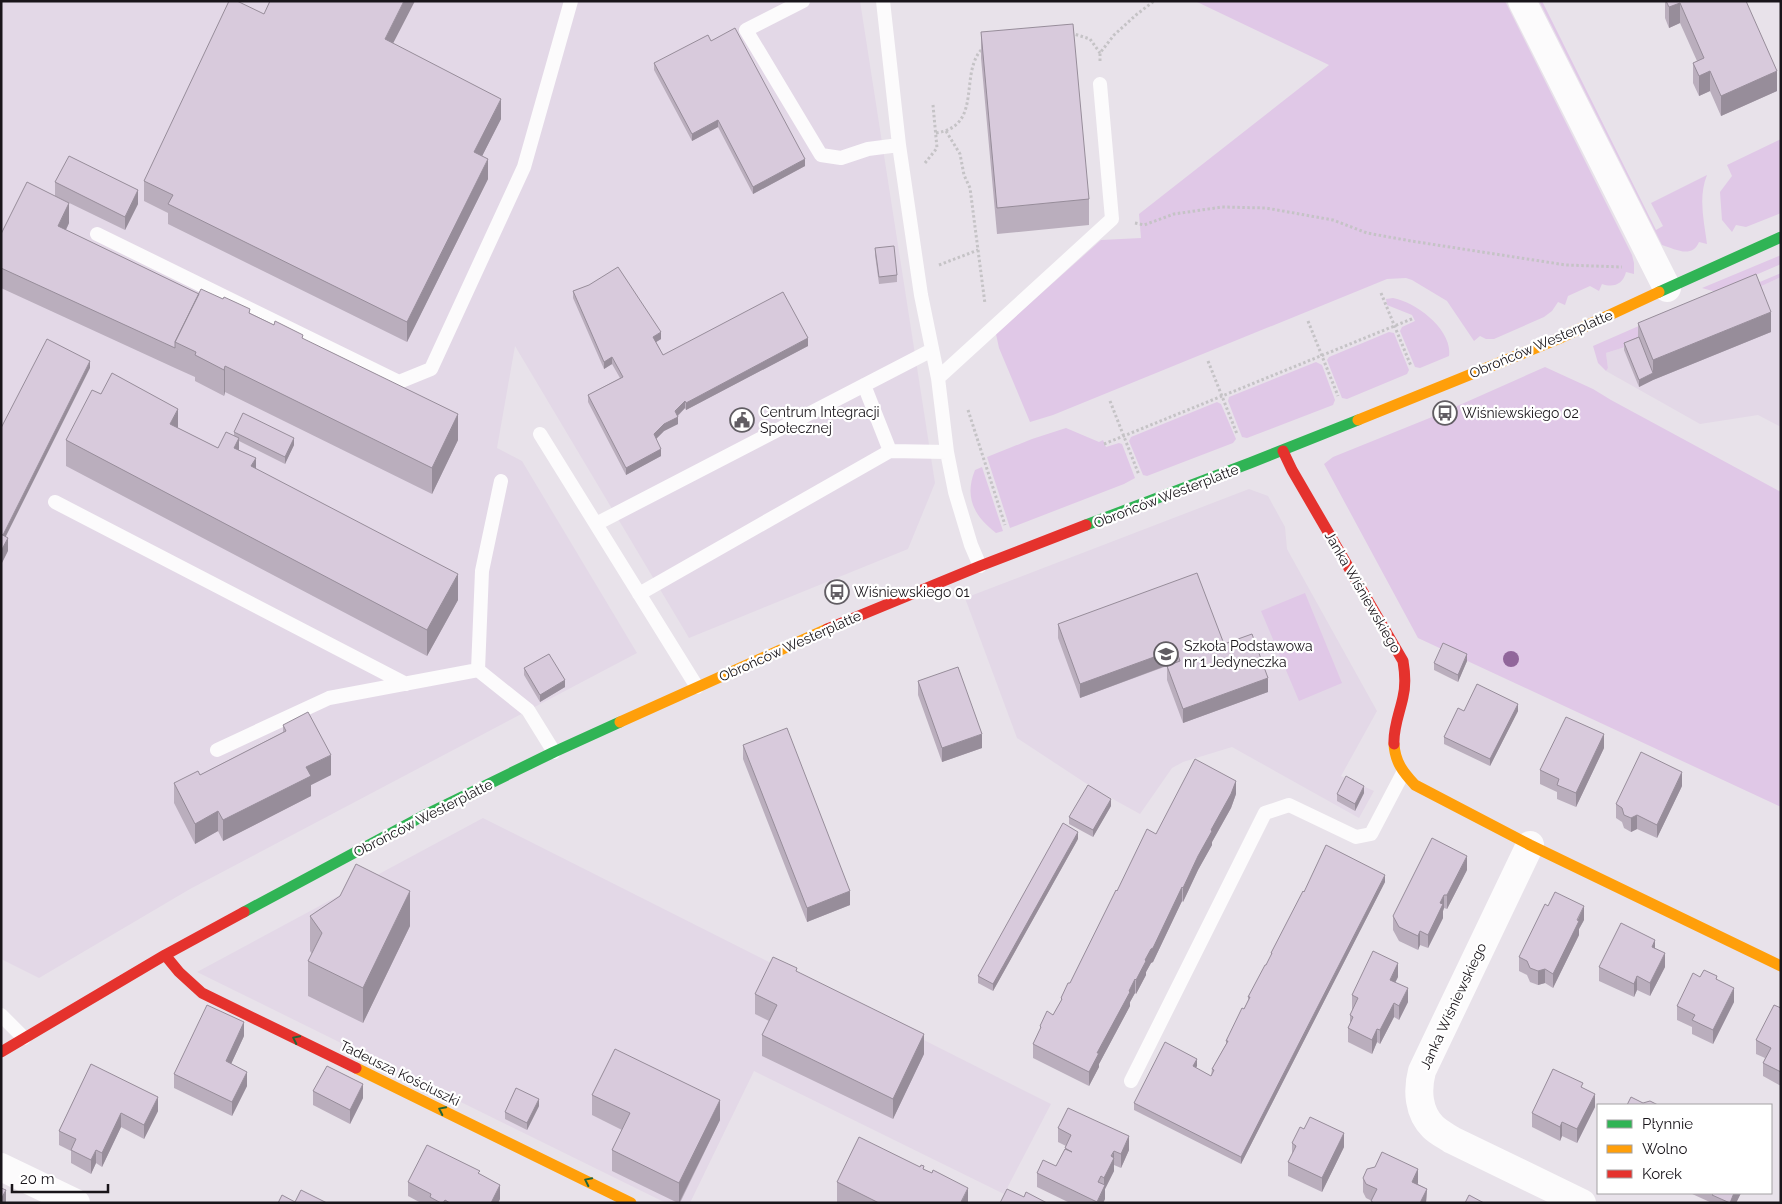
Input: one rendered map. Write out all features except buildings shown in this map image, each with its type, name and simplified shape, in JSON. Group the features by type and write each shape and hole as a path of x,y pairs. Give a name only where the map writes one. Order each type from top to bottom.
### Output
{"street":[{"path":"1522,1 1661,277"},
{"name":"Obrońców Westerplatte","path":"1,1052 165,955 421,817 554,752 849,619 980,566 1250,464 1558,339 1661,277 1781,237"},
{"name":"Janka Wiśniewskiego","path":"1283,450 1292,470 1403,661 1406,675 1404,694 1392,744 1394,756 1403,773 1415,785 1530,844 1781,966"},
{"name":"Janka Wiśniewskiego","path":"1530,844 1422,1071 1419,1084 1419,1098 1423,1111 1433,1126 1452,1140 1582,1203"},
{"name":"Tadeusza Kościuszki","path":"165,955 179,972 202,993 631,1203"},
{"path":"1,1167 76,1203"}],"lane":[{"path":"97,234 399,382 431,370 524,167 571,1"},
{"path":"803,1 746,30 821,155 841,158 868,149 899,145"},
{"path":"883,1 899,145 921,295 938,378 947,452 955,492 980,566"},
{"path":"938,378 1112,219 1100,84"},
{"path":"596,524 932,350"},
{"path":"864,385 890,451"},
{"path":"540,434 696,687"},
{"path":"639,594 890,451 947,452"},
{"path":"478,670 482,571 501,481"},
{"path":"55,502 406,684"},
{"path":"217,750 329,698 478,670 528,710 554,752"},
{"path":"1131,1081 1265,813 1289,805 1356,837 1371,834 1403,773"},
{"path":"1,1015 24,1038"}],"path":[{"path":"1100,53 1114,35 1136,14 1154,1"},
{"path":"1066,31 1090,39 1100,53 1100,84"},
{"path":"936,133 946,131 963,117 967,106 972,64 978,52 987,44"},
{"path":"902,165 926,162 938,148 933,105"},
{"path":"946,131 960,154 964,175 970,188 989,332"},
{"path":"1112,219 1144,225 1174,214 1222,207 1266,208 1333,220 1367,233 1566,265 1661,277"},
{"path":"1381,293 1412,367"},
{"path":"1104,444 1414,318"},
{"path":"1308,320 1339,398"},
{"path":"1208,361 1250,464"},
{"path":"1110,401 1142,483"}],"shaded area":[{"path":"1,1 860,1 935,483 908,549 689,638 515,346 497,448 522,461 637,653 190,889 39,978 1,959"},
{"path":"1195,1 1505,1 1632,255 1634,274 1626,272 1623,280 1610,286 1602,284 1599,291 1590,286 1568,296 1565,305 1558,302 1552,311 1544,317 1494,339 1486,339 1480,336 1474,341 1447,301 1412,280 1406,278 1387,279 1053,415 1030,422 999,348 996,334 1101,240 1141,238 1139,214 1329,65"},
{"path":"1539,1 1542,1 1656,230 1663,226 1651,203 1707,175 1702,200 1707,244 1699,242 1696,247 1688,251 1662,245"},
{"path":"1781,139 1781,213 1746,227 1736,225 1732,232 1722,220 1720,192 1732,176 1727,165"},
{"path":"1781,255 1781,264 1716,292 1702,288"},
{"path":"1781,273 1781,277 1638,343 1606,353 1608,368 1606,371 1598,363 1593,346 1705,297 1717,300"},
{"path":"1781,277 1781,427 1758,415 1700,424 1606,371 1608,368 1606,353 1638,343"},
{"path":"1393,298 1422,311 1439,327 1449,346 1449,356 1420,368 1415,367 1400,331 1402,327 1415,321 1412,315 1387,305 1386,299"},
{"path":"1389,332 1394,333 1409,370 1407,374 1347,399 1342,398 1327,360 1329,357"},
{"path":"1316,362 1322,365 1335,400 1333,405 1247,438 1242,437 1228,401 1229,397"},
{"path":"1545,367 1593,389 1781,492 1781,807 1418,638 1324,464 1333,457 1437,415"},
{"path":"1217,402 1221,404 1236,439 1233,443 1147,476 1143,475 1129,441 1131,437"},
{"path":"1066,428 1099,442 1103,440 1106,447 1119,443 1122,444 1135,478 1010,528 987,457"},
{"path":"982,467 1003,531 996,533 988,527 977,513 971,497 972,480 975,470"},
{"name":"Szkoła Podstawowa nr 1 Jedyneczka","path":"1249,489 1268,496 1285,527 1287,549 1377,711 1341,776 1374,791 1359,818 1232,747 1183,762 1172,768 1140,814 1093,788 1017,738 965,598"},
{"path":"1305,593 1342,683 1299,701 1261,611"},
{"path":"483,818 1051,1104 1004,1194 754,1071 690,1203 666,1203 197,972"}],"traffic: fast":[{"path":"1659,292 1781,237"},
{"path":"1086,525 1358,420"},
{"path":"244,912 421,817 620,722"}],"traffic: slow":[{"path":"1358,420 1558,339 1659,292"},
{"path":"620,722 827,629"},
{"path":"1394,744 1400,766 1415,785 1530,845 1781,966"},
{"path":"356,1068 631,1203"}],"traffic: jam":[{"path":"1283,451 1292,470 1403,661 1405,688 1396,726 1394,744"},
{"path":"827,629 1086,525"},
{"path":"1,1052 165,955 244,912"},
{"path":"165,955 179,972 202,993 356,1068"}],"place":[{"name":"Wiśniewskiego 02","path":"1445,413"},
{"name":"Centrum Integracji Społecznej","path":"742,420"},
{"name":"Wiśniewskiego 01","path":"837,592"},
{"name":"Szkoła Podstawowa nr 1 Jedyneczka","path":"1166,654"}]}
